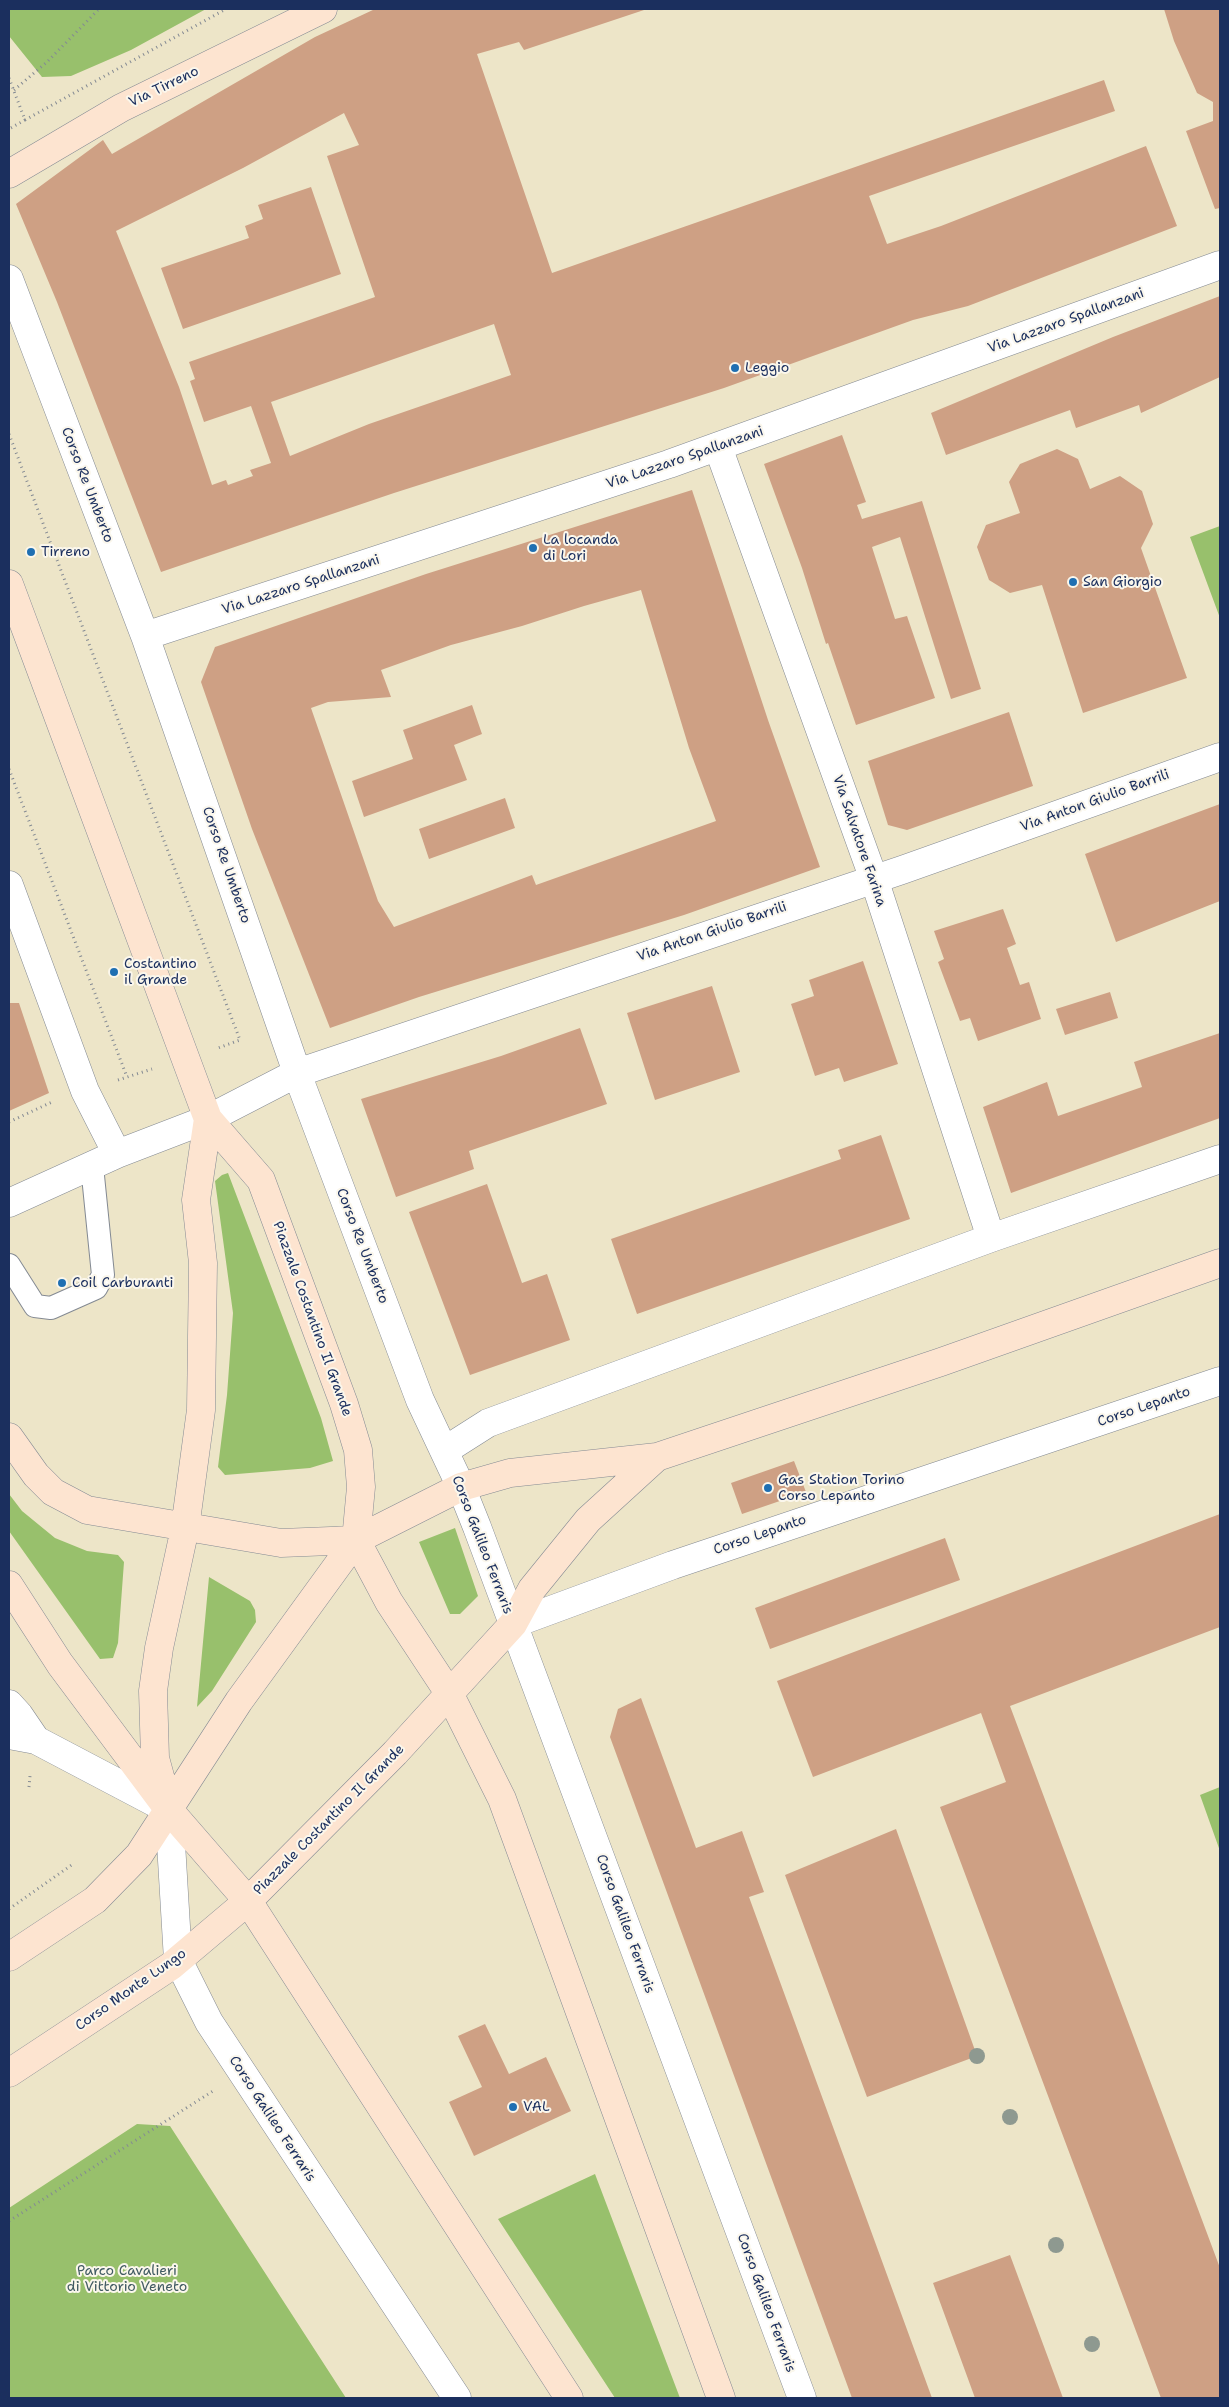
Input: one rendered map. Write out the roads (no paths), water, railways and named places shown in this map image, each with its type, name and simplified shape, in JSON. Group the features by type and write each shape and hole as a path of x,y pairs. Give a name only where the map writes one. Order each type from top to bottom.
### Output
{"main road":[{"name":"Via Tirreno","path":"9,174 120,108 324,9"},
{"path":"9,584 208,1119"},
{"name":"Piazzale Costantino Il Grande","path":"169,1810 154,1758 153,1691 159,1648 185,1528 201,1410 203,1263 196,1200 208,1119"},
{"name":"Piazzale Costantino Il Grande","path":"208,1119 261,1180 344,1404 358,1450 361,1487 356,1540"},
{"path":"9,1437 36,1475 53,1492 87,1510 281,1544 356,1540 461,1487 510,1473 657,1457 941,1362 1220,1264"},
{"path":"513,1624 532,1588 588,1520 657,1457"},
{"path":"356,1540 389,1602 449,1692 502,1799 721,2398"},
{"path":"9,1957 95,1900 139,1855 239,1701 356,1540"},
{"name":"Piazzale Costantino Il Grande","path":"9,1585 60,1664 169,1810 248,1901 396,1753 449,1692 513,1624"},
{"path":"248,1901 569,2398"},
{"name":"Corso Monte Lungo","path":"9,2073 178,1960 248,1901"}],"street":[{"name":"Via Lazzaro Spallanzani","path":"145,636 718,447 1220,265"},
{"name":"Corso Re Umberto","path":"9,279 145,636 298,1073 420,1400 444,1451"},
{"name":"Via Salvatore Farina","path":"718,447 874,879 991,1238"},
{"name":"Via Anton Giulio Barrili","path":"208,1119 298,1073 874,879 1220,757"},
{"path":"9,885 85,1091 117,1154"},
{"path":"9,1204 117,1154 208,1119"},
{"path":"444,1451 488,1422 991,1238 1220,1159"},
{"name":"Corso Lepanto","path":"513,1624 673,1565 1220,1381"},
{"name":"Corso Galileo Ferraris","path":"444,1451 461,1487 513,1624 802,2398"},
{"name":"Piazzale Costantino Il Grande","path":"9,1704 36,1740"},
{"name":"Piazzale Costantino Il Grande","path":"9,1734 36,1740 169,1810"},
{"name":"Corso Galileo Ferraris","path":"169,1810 178,1960 209,2022 457,2398"}],"lane":[{"path":"9,1265 35,1306 52,1308 96,1288 104,1274 92,1166"}],"place":[{"name":"Leggio","path":"735,368"},
{"name":"La locanda di Lori","path":"533,548"},
{"name":"Tirreno","path":"31,552"},
{"name":"San Giorgio","path":"1073,582"},
{"name":"Costantino il Grande","path":"114,972"},
{"name":"Coil Carburanti","path":"62,1283"},
{"name":"Gas Station Torino Corso Lepanto","path":"768,1488"},
{"name":"VAL","path":"513,2107"}],"park label":[{"name":"Parco Cavalieri di Vittorio Veneto","path":"127,2280"}]}
